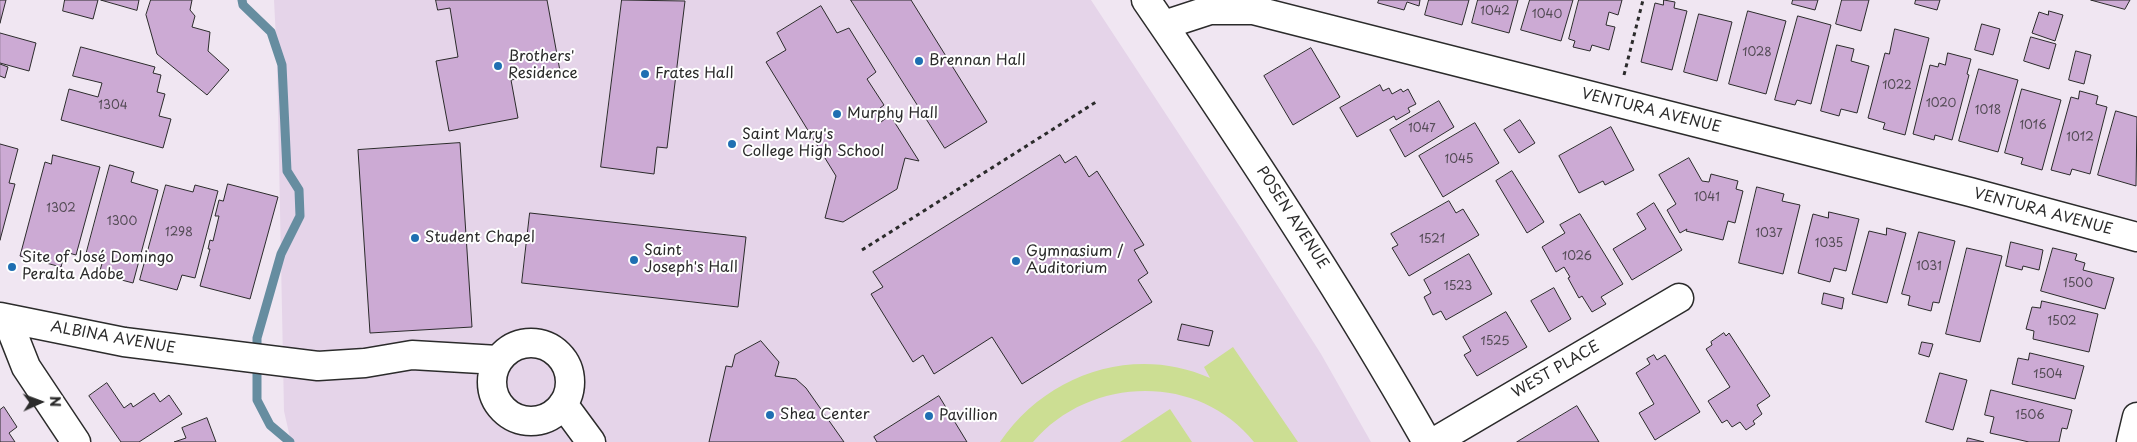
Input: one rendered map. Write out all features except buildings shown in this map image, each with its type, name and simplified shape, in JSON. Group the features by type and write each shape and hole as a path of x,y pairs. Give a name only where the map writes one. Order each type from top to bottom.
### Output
{"street":[{"name":"POSEN AVENUE","path":"1146,0 1305,236 1369,340 1427,442"},
{"name":"VENTURA AVENUE","path":"1164,25 1210,10 1252,10 1970,192 2137,237"},
{"name":"WEST PLACE","path":"1434,442 1679,298"},
{"name":"ALBINA AVENUE","path":"4,318 124,342 318,366 365,363 412,355 498,360"},
{"path":"4,318 26,367 76,442"},
{"path":"529,342 542,344 553,349 562,357 569,374 568,393 563,404 553,414 541,420 522,419 503,410 496,399 492,386 493,373 498,360 506,351 517,345 529,342"},
{"path":"563,404 591,442"},
{"path":"2131,442 2137,417"}],"path":[{"path":"1617,103 1643,0"},
{"path":"862,250 1096,102"}],"shaded area":[{"name":"Saint Mary's College High School","path":"274,0 1091,0 1321,354 1371,442 291,442 284,411 277,59"}],"green space":[{"path":"1233,347 1298,442 1254,442 1231,419 1204,403 1174,394 1144,391 1113,395 1083,404 1056,420 1033,442 1000,442 1019,418 1042,399 1067,383 1094,372 1122,365 1152,364 1181,368 1210,378 1204,367"},
{"path":"1170,409 1192,442 1120,442"}],"waterway":[{"path":"242,0 243,5 271,32 282,65 287,171 299,190 300,216 281,254 257,338 257,400 270,425 290,442"}],"place":[{"name":"Brennan Hall","path":"919,61"},
{"name":"Brothers' Residence","path":"498,66"},
{"name":"Frates Hall","path":"645,74"},
{"name":"Murphy Hall","path":"837,114"},
{"name":"Saint Mary's College High School","path":"732,144"},
{"name":"Student Chapel","path":"415,238"},
{"name":"Saint Joseph's Hall","path":"634,260"},
{"name":"Gymnasium / Auditorium","path":"1016,261"},
{"name":"Site of José Domingo Peralta Adobe","path":"12,267"},
{"name":"Shea Center","path":"770,415"},
{"name":"Pavillion","path":"929,416"}]}
